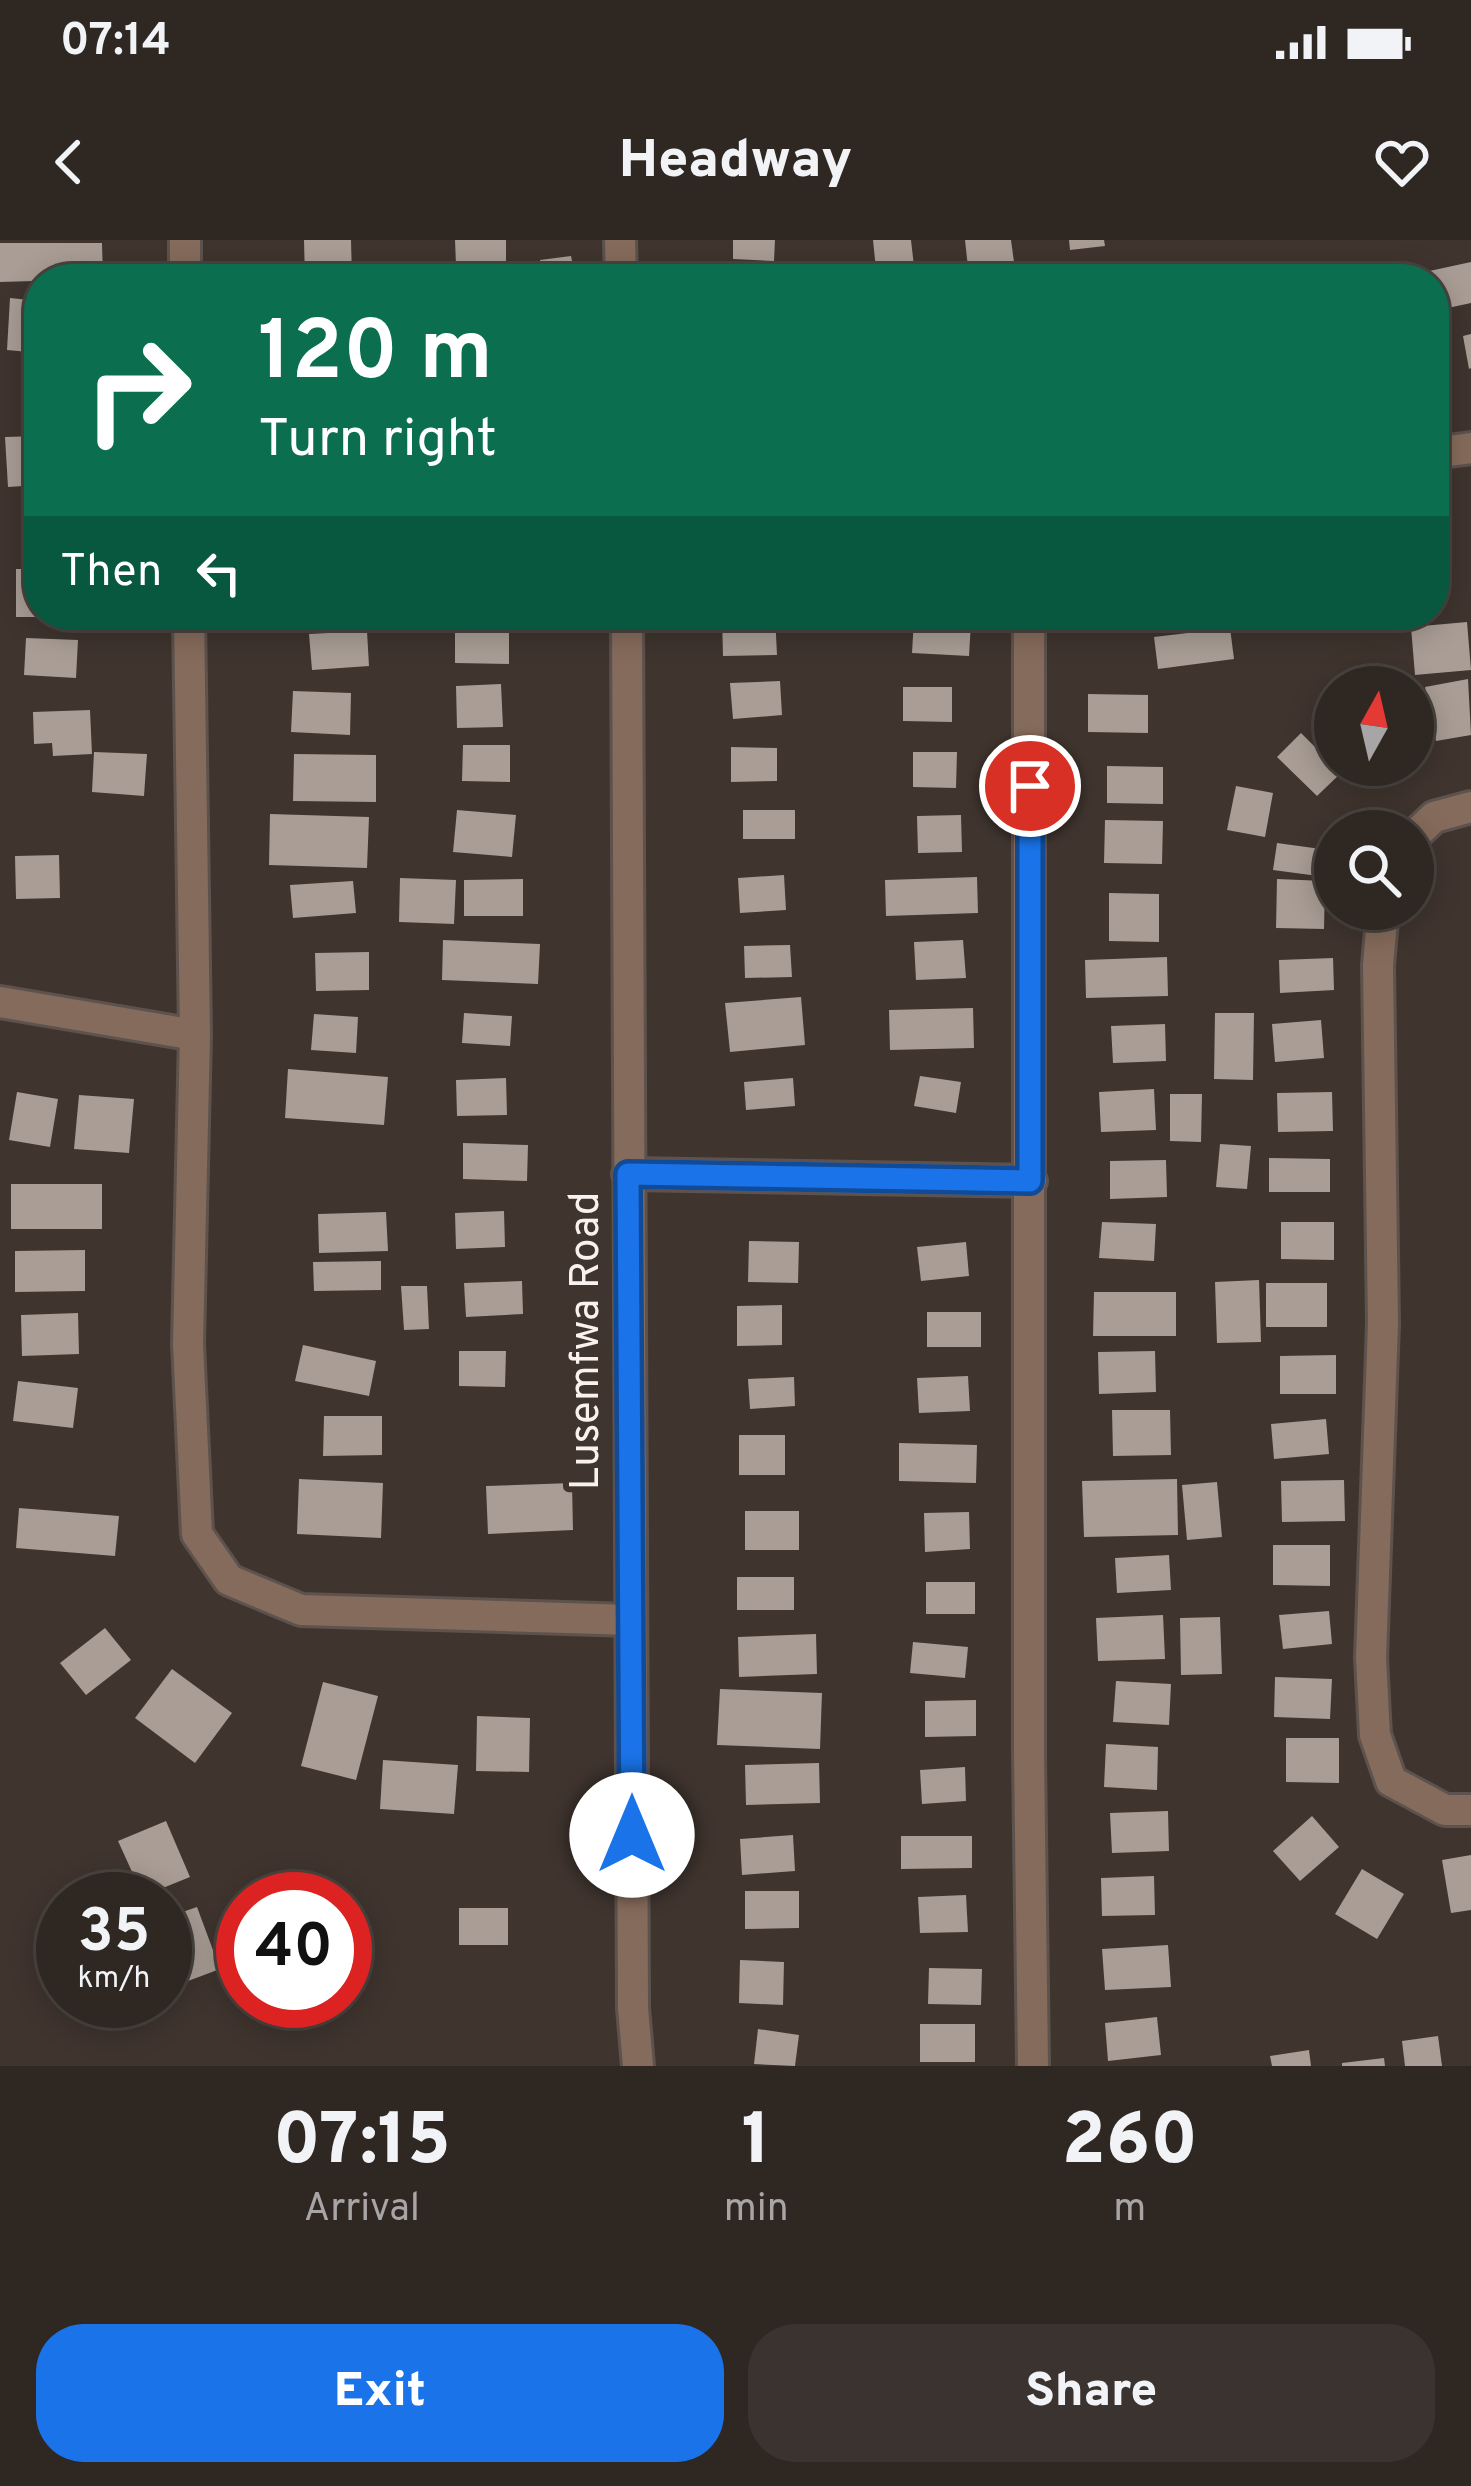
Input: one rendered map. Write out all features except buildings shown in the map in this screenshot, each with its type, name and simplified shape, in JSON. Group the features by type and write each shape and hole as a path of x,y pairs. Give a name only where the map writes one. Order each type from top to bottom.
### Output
{"street":[{"path":"189,630 195,1035 188,1344 197,1534 229,1580 301,1610 631,1620"},
{"name":"Lusemfwa Road","path":"627,630 633,2008 638,2066"},
{"path":"1029,630 1033,2066"},
{"path":"1434,817 1471,807"},
{"path":"1382,930 1378,965 1383,1323 1371,1658 1375,1735 1391,1781 1445,1810 1471,1810"},
{"path":"0,1001 195,1035"},
{"path":"628,1174 1030,1181"}],"route":[{"path":"632,1835 628,1174 1030,1181 1030,786"}]}
